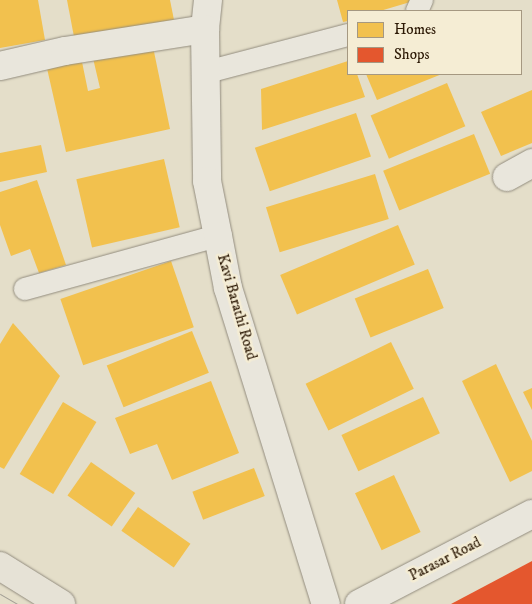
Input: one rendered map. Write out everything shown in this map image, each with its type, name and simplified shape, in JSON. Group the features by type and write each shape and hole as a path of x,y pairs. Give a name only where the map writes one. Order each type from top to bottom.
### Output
{"main road":[{"path":"0,566 61,604"}],"street":[{"name":"Kavi Barathi Road","path":"208,0 205,29 207,180 228,288 326,604"},
{"path":"0,66 65,51 205,29"},
{"path":"507,177 532,163"},
{"name":"Parasar Road","path":"359,604 532,514"}],"lane":[{"path":"207,72 347,35"},
{"path":"26,289 218,236"}],"building: Homes":[{"path":"0,0 38,0 45,40 0,48"},
{"path":"67,0 170,0 175,25 75,42"},
{"path":"337,0 417,0 383,10 347,10 347,21 343,22"},
{"path":"152,42 170,129 66,152 46,64 81,57 88,91 100,88 92,54"},
{"path":"347,61 347,75 357,75 365,97 262,130 261,89"},
{"path":"366,75 440,75 377,100"},
{"path":"447,83 465,126 389,159 371,115"},
{"path":"532,90 532,143 501,156 481,112"},
{"path":"356,113 371,156 270,191 255,148"},
{"path":"474,134 490,174 399,211 383,171"},
{"path":"41,145 47,172 0,182 0,153"},
{"path":"164,159 180,227 92,247 76,179"},
{"path":"375,174 389,219 280,252 266,207"},
{"path":"37,180 66,265 39,273 30,249 11,256 0,225 0,192"},
{"path":"398,225 415,265 297,315 280,275"},
{"path":"171,261 194,327 83,365 60,299"},
{"path":"428,269 444,308 370,338 355,299"},
{"path":"13,323 60,376 4,469 0,467 0,344"},
{"path":"192,331 209,373 124,407 107,365"},
{"path":"391,342 414,389 328,430 306,384"},
{"path":"496,364 532,441 532,471 510,482 462,381"},
{"path":"211,381 239,453 172,480 157,444 130,454 115,418"},
{"path":"532,388 532,410 523,392"},
{"path":"423,397 440,433 358,471 341,435"},
{"path":"63,402 96,422 53,494 20,474"},
{"path":"91,462 135,493 112,527 67,496"},
{"path":"254,468 265,496 203,520 192,492"},
{"path":"394,475 421,532 382,550 355,493"},
{"path":"138,507 190,544 174,567 121,531"}],"building: Shops":[{"path":"532,561 532,604 451,604"}],"tram line":[{"path":"0,594 17,604"}]}
